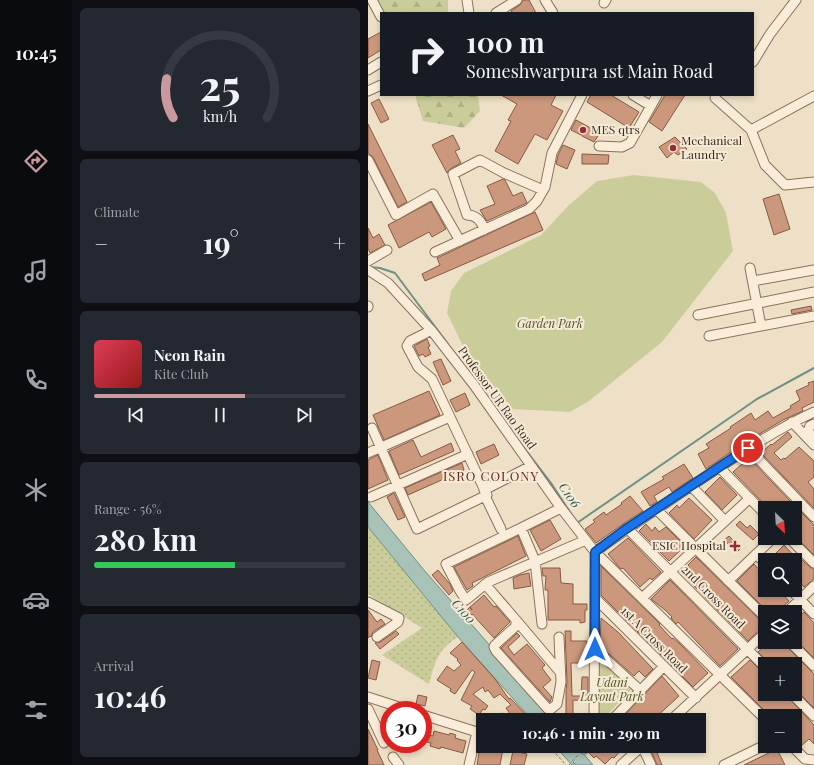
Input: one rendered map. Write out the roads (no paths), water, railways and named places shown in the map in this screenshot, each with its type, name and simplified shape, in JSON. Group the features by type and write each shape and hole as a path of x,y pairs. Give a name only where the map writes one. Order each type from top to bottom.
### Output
{"street":[{"path":"372,0 380,15"},
{"path":"467,0 469,12"},
{"path":"498,12 517,0"},
{"path":"544,0 552,12"},
{"path":"754,60 770,34 796,0"},
{"path":"368,70 380,63"},
{"path":"368,91 380,85"},
{"path":"435,252 529,209 537,201 543,190 552,153 581,96"},
{"path":"635,96 651,106"},
{"path":"599,146 622,147 630,144 656,96"},
{"path":"714,96 751,130 765,165 785,185 814,182"},
{"path":"751,130 814,96"},
{"path":"368,160 396,215 434,194 460,241"},
{"path":"484,230 479,220 474,216 467,215 453,174 480,160 504,173 543,190"},
{"path":"368,261 387,250"},
{"path":"750,268 761,326"},
{"name":"Professor UR Rao Road","path":"368,270 388,283 432,331 595,552 758,712"},
{"path":"753,282 814,270"},
{"path":"698,315 814,292"},
{"path":"710,336 814,316"},
{"path":"426,333 410,341 407,346 418,367 432,379 468,454 501,529"},
{"path":"594,713 595,552 627,528 748,448 792,422 814,412"},
{"path":"368,454 450,417"},
{"path":"792,422 814,445"},
{"path":"814,424 810,426 808,431 814,438"},
{"path":"372,428 417,529 485,493 531,466"},
{"path":"748,448 814,517"},
{"path":"371,497 468,454"},
{"path":"719,467 758,507"},
{"path":"691,486 725,521"},
{"path":"642,598 750,498"},
{"path":"562,508 446,564 466,600 485,584 586,540"},
{"path":"656,509 758,610"},
{"path":"521,528 535,561 542,624"},
{"name":"2nd Cross Road","path":"627,528 758,659"},
{"path":"728,580 766,545"},
{"path":"796,545 814,564"},
{"path":"485,584 560,672"},
{"path":"794,605 814,586"},
{"name":"1st A Cross Road","path":"595,598 696,698"},
{"path":"800,599 814,614"},
{"path":"368,602 400,618 398,622 377,637"},
{"path":"516,620 516,626 494,647 548,708 552,708 557,704 561,682 559,637"},
{"path":"679,713 758,640"},
{"path":"595,649 640,690"},
{"path":"797,649 814,666"},
{"path":"619,713 664,666"},
{"path":"368,697 380,701"},
{"path":"799,701 814,716"},
{"path":"368,709 380,734"},
{"path":"432,718 477,732 469,765"},
{"path":"724,765 758,748"},
{"path":"621,765 634,753"},
{"path":"645,753 651,765"},
{"path":"799,753 805,759 814,760"},
{"path":"393,757 399,765"}],"waterway":[{"name":"C106","path":"369,267 380,268 395,273 448,344"},
{"name":"C106","path":"518,440 551,483 577,523 757,399 814,368"}],"place":[{"name":"MES qtrs","path":"583,130"},
{"name":"Mechanical Laundry","path":"673,148"},
{"name":"ESIC Hospital","path":"735,546"}],"district":[{"name":"ISRO COLONY","path":"491,476"}],"park label":[{"name":"Garden Park","path":"550,324"},
{"name":"Udani Layout Park","path":"612,690"}],"water label":[{"name":"C100","path":"464,611"}]}
